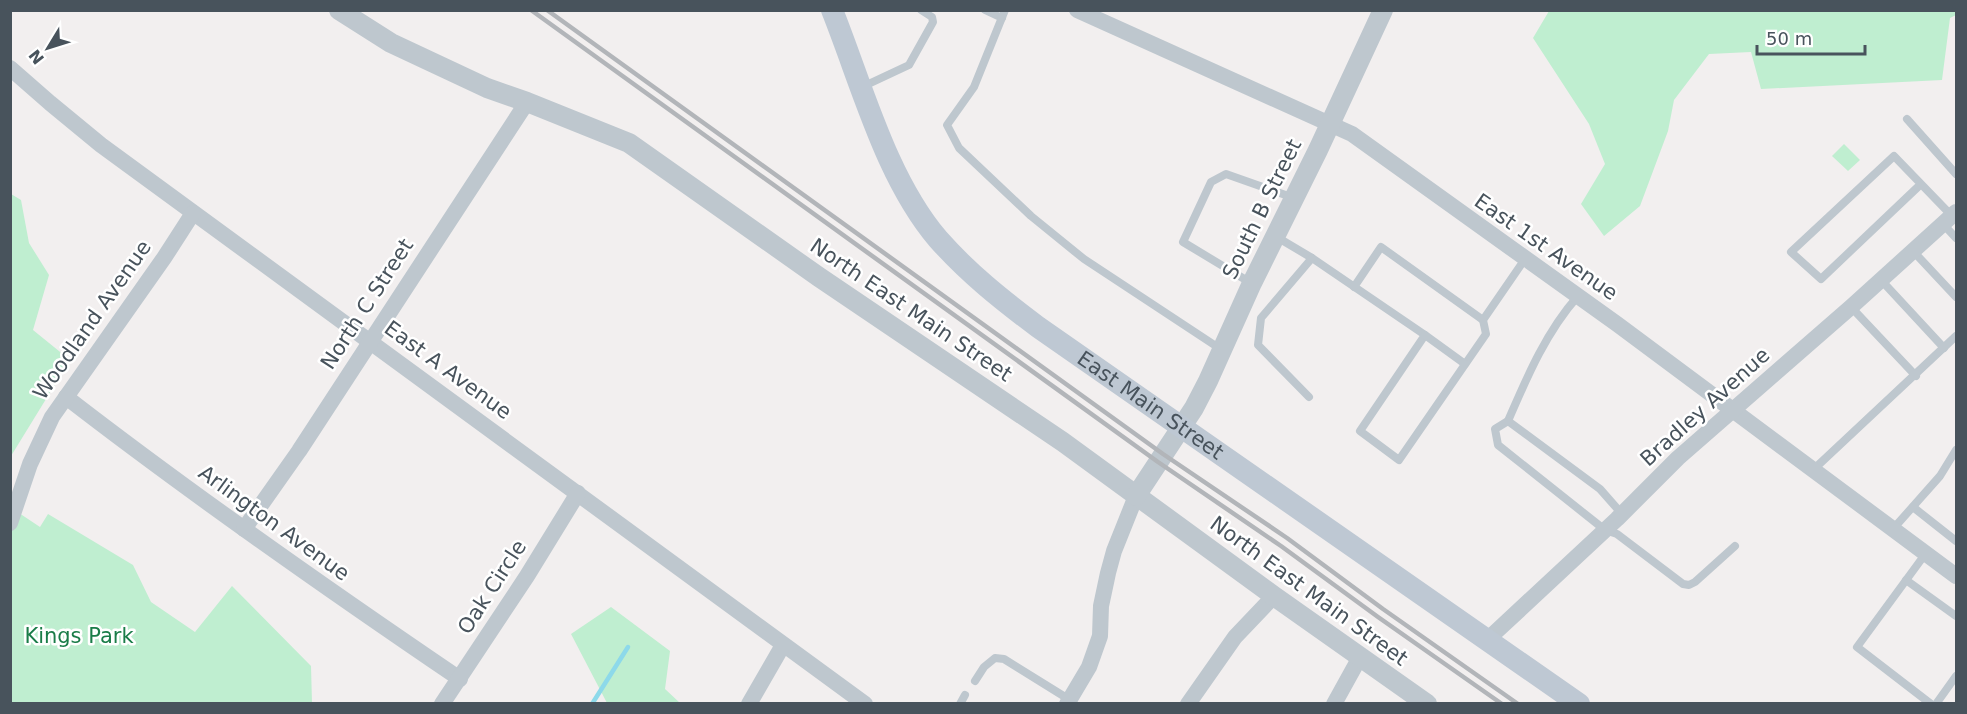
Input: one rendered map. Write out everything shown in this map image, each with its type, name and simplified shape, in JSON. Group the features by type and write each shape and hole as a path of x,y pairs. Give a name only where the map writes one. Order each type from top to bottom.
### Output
{"main road":[{"name":"East Main Street","path":"832,10 899,178 915,207 938,238 993,293 1181,428 1269,486 1579,704"}],"street":[{"name":"North East Main Street","path":"339,10 391,43 487,88 629,143 819,277 1063,442 1427,704"},
{"name":"East 1st Avenue","path":"1077,10 1352,134 1578,296 1956,576"},
{"name":"South B Street","path":"1136,496 1194,408 1251,283 1330,124 1383,10"},
{"name":"East A Avenue","path":"10,68 101,145 192,213 865,704"},
{"name":"North C Street","path":"244,529 299,451 527,102"},
{"name":"Woodland Avenue","path":"10,524 30,464 52,417 164,258 192,213"},
{"name":"Bradley Avenue","path":"1487,640 1622,514 1678,458 1950,217"},
{"name":"Arlington Avenue","path":"66,397 142,456 310,578 460,679"},
{"name":"Oak Circle","path":"442,704 527,576 578,493"},
{"path":"1068,702 1089,667 1100,636 1101,606 1108,573 1114,551 1136,496"},
{"path":"1188,704 1235,637 1274,596"},
{"path":"749,704 783,645"},
{"path":"1334,704 1360,657"}],"lane":[{"path":"862,87 909,65 933,22 932,17 921,10"},
{"path":"985,10 1004,14 974,87 947,125 959,148 1031,216 1084,259 1222,350"},
{"path":"1907,119 1956,174"},
{"path":"1921,184 1821,279 1791,252 1894,156 1921,184 1950,217 1956,238"},
{"path":"1251,283 1183,242 1211,182 1226,174 1294,198"},
{"path":"1275,236 1354,286 1466,364"},
{"path":"1354,286 1381,247 1484,320"},
{"path":"1913,251 1956,297"},
{"path":"1309,397 1258,345 1261,318 1312,258"},
{"path":"1425,335 1360,431 1399,460 1486,334 1484,320 1525,259"},
{"path":"1881,280 1944,348"},
{"path":"1578,296 1561,316 1540,352 1509,420 1495,429 1498,444 1605,530 1617,534 1683,584 1689,585 1695,582 1735,546"},
{"path":"1851,307 1916,376"},
{"path":"1814,469 1916,376 1956,336"},
{"path":"1509,420 1600,489 1622,514"},
{"path":"1893,529 1940,477 1956,450"},
{"path":"1913,507 1956,541"},
{"path":"1926,553 1857,647 1931,704"},
{"path":"1906,580 1956,616"},
{"path":"975,681 984,667 995,658 1004,659 1068,702"},
{"path":"1936,704 1956,676"},
{"path":"960,704 965,695"}],"green space":[{"path":"1956,10 1956,15 1950,18 1942,80 1761,89 1751,52 1709,54 1674,100 1668,131 1640,206 1604,236 1581,204 1605,164 1589,124 1533,38 1549,11"},
{"path":"1844,144 1860,160 1848,171 1832,156"},
{"path":"11,194 21,200 29,243 49,275 33,330 70,360 11,456"},
{"name":"Kings Park","path":"10,507 40,527 48,514 133,565 151,602 195,632 232,586 311,666 312,703 11,703"},
{"path":"611,607 670,651 665,689 680,703 607,703 571,634"}],"waterway":[{"path":"592,704 628,647"}],"railway":[{"path":"531,10 1158,462 1281,546 1502,704"},
{"path":"547,10 1163,454 1287,538 1518,704"}]}
